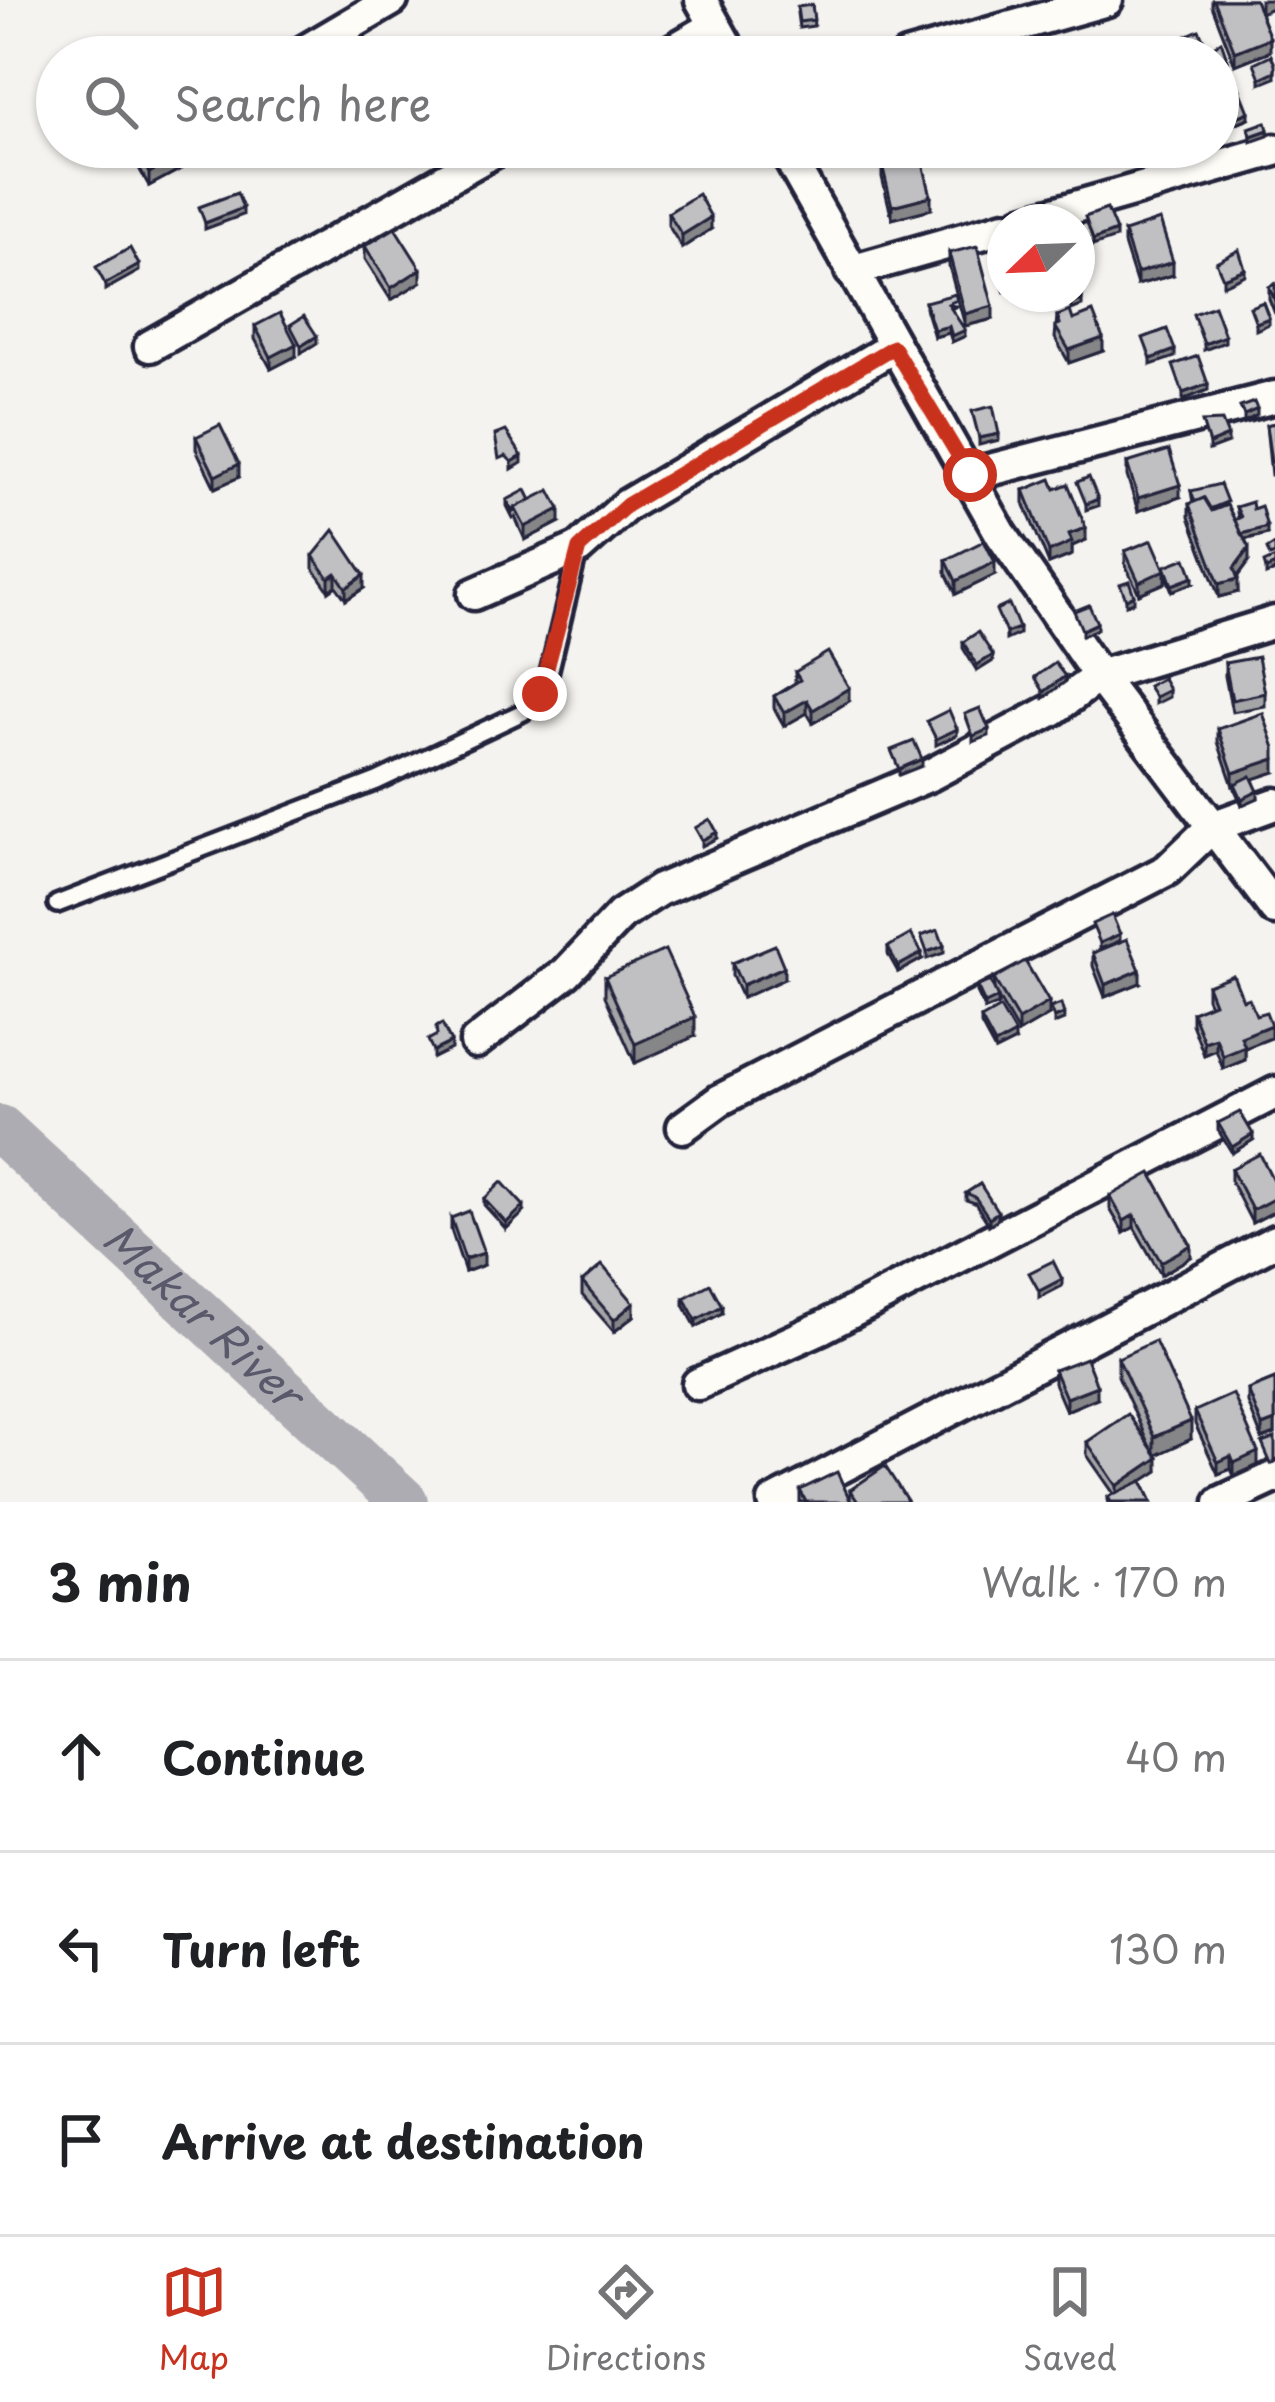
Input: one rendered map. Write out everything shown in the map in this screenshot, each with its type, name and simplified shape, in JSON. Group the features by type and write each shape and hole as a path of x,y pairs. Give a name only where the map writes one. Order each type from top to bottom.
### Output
{"street":[{"path":"331,36 392,0"},
{"path":"980,36 1106,0"},
{"path":"683,36 708,13"},
{"path":"1239,160 1275,150"},
{"path":"150,346 465,168"},
{"path":"794,168 1001,534 1099,676 1275,909"},
{"path":"1086,204 1212,168"},
{"path":"851,272 987,232"},
{"path":"474,594 579,548 627,505 893,347"},
{"path":"970,475 1275,397"},
{"path":"476,1042 566,974 640,901 930,775 1054,709 1099,676 1275,622"},
{"path":"683,1126 720,1100 1167,870 1213,827 1275,804"},
{"path":"698,1384 823,1327 1275,1093"},
{"path":"774,1502 1275,1241"},
{"path":"1221,1502 1275,1477"}],"lane":[{"path":"56,904 377,781 523,712 549,673 579,548"}],"building":[{"path":"1214,0 1255,0 1270,38 1239,50 1239,36 1229,36"},
{"path":"812,5 814,20 799,22 797,7"},
{"path":"1271,55 1275,71 1260,78 1254,63"},
{"path":"1239,87 1249,112 1239,116"},
{"path":"1266,122 1268,130 1251,136 1249,128"},
{"path":"883,168 924,168 931,196 892,206"},
{"path":"237,193 243,208 205,223 199,207"},
{"path":"698,194 711,217 682,235 668,213"},
{"path":"1107,209 1116,231 1095,239 1095,213"},
{"path":"1160,220 1173,262 1137,273 1124,232"},
{"path":"395,228 421,269 391,288 365,246"},
{"path":"977,246 987,284 987,308 965,314 949,253"},
{"path":"130,248 139,265 105,284 96,267"},
{"path":"1239,250 1245,269 1223,278 1216,262"},
{"path":"955,294 957,300 948,304 965,330 952,336 949,326 934,330 925,302"},
{"path":"1263,302 1269,318 1256,323 1250,307"},
{"path":"1214,306 1225,336 1204,344 1193,314"},
{"path":"1070,312 1073,320 1093,312 1103,338 1069,350 1055,326 1060,324 1057,316"},
{"path":"280,313 296,344 271,357 255,326"},
{"path":"304,316 317,336 301,346 290,325"},
{"path":"1167,329 1175,350 1151,359 1143,338"},
{"path":"1198,356 1208,384 1183,393 1173,365"},
{"path":"1254,402 1257,409 1244,415 1240,407"},
{"path":"993,406 999,434 979,438 972,411"},
{"path":"1222,421 1228,436 1209,444 1202,422"},
{"path":"1275,423 1275,462 1271,462 1266,425"},
{"path":"220,425 239,464 215,476 196,437"},
{"path":"506,431 522,456 512,462 506,456 499,459 495,435"},
{"path":"1169,450 1180,485 1138,498 1127,463"},
{"path":"1089,477 1098,499 1086,504 1077,482"},
{"path":"1051,479 1055,489 1068,484 1086,528 1069,534 1072,542 1049,552 1024,490"},
{"path":"1220,484 1227,502 1210,509 1204,498 1195,502 1191,491"},
{"path":"526,490 531,500 513,512 507,500"},
{"path":"550,490 560,509 525,527 515,508"},
{"path":"1204,498 1212,511 1227,505 1249,548 1234,568 1238,579 1219,584 1189,504"},
{"path":"1252,502 1253,509 1261,506 1267,527 1241,534 1236,507"},
{"path":"334,530 364,575 346,588 336,573 329,578 313,556"},
{"path":"1152,540 1165,570 1139,582 1125,551"},
{"path":"984,541 995,562 956,581 946,560"},
{"path":"1186,558 1193,577 1172,585 1165,566"},
{"path":"1129,581 1134,595 1126,599 1120,584"},
{"path":"1009,604 1019,628 1006,633 996,610"},
{"path":"1089,605 1097,623 1082,630 1074,611"},
{"path":"978,632 993,655 977,665 963,642"},
{"path":"828,652 849,688 813,710 807,700 784,713 774,696 800,680 795,672"},
{"path":"1258,657 1265,693 1232,700 1225,663"},
{"path":"1055,663 1065,676 1044,692 1035,677"},
{"path":"1163,678 1169,690 1155,697 1148,686"},
{"path":"980,708 989,729 973,736 965,714"},
{"path":"949,710 957,729 936,739 927,721"},
{"path":"1263,713 1275,759 1233,773 1218,729"},
{"path":"914,741 922,759 899,769 891,750"},
{"path":"1251,776 1258,791 1242,799 1235,784"},
{"path":"710,819 717,832 702,840 695,828"},
{"path":"1112,915 1120,934 1100,943 1092,924"},
{"path":"938,930 944,946 927,952 921,936"},
{"path":"911,934 922,953 898,966 888,947"},
{"path":"1127,939 1140,970 1105,985 1093,953"},
{"path":"775,945 784,967 742,985 732,963"},
{"path":"665,950 695,1017 635,1044 605,977"},
{"path":"1025,961 1049,1002 1018,1020 994,979"},
{"path":"1233,975 1243,1000 1249,998 1256,1015 1266,1012 1271,1025 1241,1037 1245,1047 1223,1056 1216,1038 1204,1042 1192,1012 1214,1003 1207,985"},
{"path":"990,981 998,998 985,1004 977,987"},
{"path":"1061,1004 1064,1014 1054,1018 1050,1008"},
{"path":"1000,1008 1015,1034 995,1045 981,1019"},
{"path":"442,1024 451,1042 433,1051 428,1040"},
{"path":"1240,1112 1253,1134 1232,1147 1218,1123"},
{"path":"1260,1154 1275,1184 1275,1198 1252,1210 1231,1169"},
{"path":"1151,1173 1191,1245 1161,1262 1134,1215 1124,1221 1110,1196"},
{"path":"502,1182 524,1206 506,1223 484,1199"},
{"path":"980,1184 998,1212 989,1218 975,1197 966,1193"},
{"path":"469,1211 484,1253 465,1259 451,1218"},
{"path":"1053,1261 1062,1279 1039,1291 1029,1273"},
{"path":"602,1265 634,1303 614,1320 582,1282"},
{"path":"710,1284 722,1306 696,1320 684,1298"},
{"path":"1155,1341 1191,1421 1154,1437 1118,1358"},
{"path":"1086,1358 1097,1386 1066,1398 1054,1370"},
{"path":"1275,1379 1275,1421 1262,1426 1248,1390"},
{"path":"1233,1394 1258,1452 1234,1463 1231,1456 1218,1462 1195,1411"},
{"path":"1128,1414 1158,1458 1117,1486 1087,1442"},
{"path":"1275,1438 1275,1462 1271,1464 1262,1443"},
{"path":"885,1466 908,1502 858,1502 850,1490"},
{"path":"837,1472 851,1502 806,1502 800,1490"},
{"path":"1142,1481 1152,1502 1111,1502 1108,1497"}],"waterway":[{"name":"Makar River","path":"0,1129 404,1502"}],"route":[{"path":"540,694 579,548 627,505 893,347 970,475"}]}
